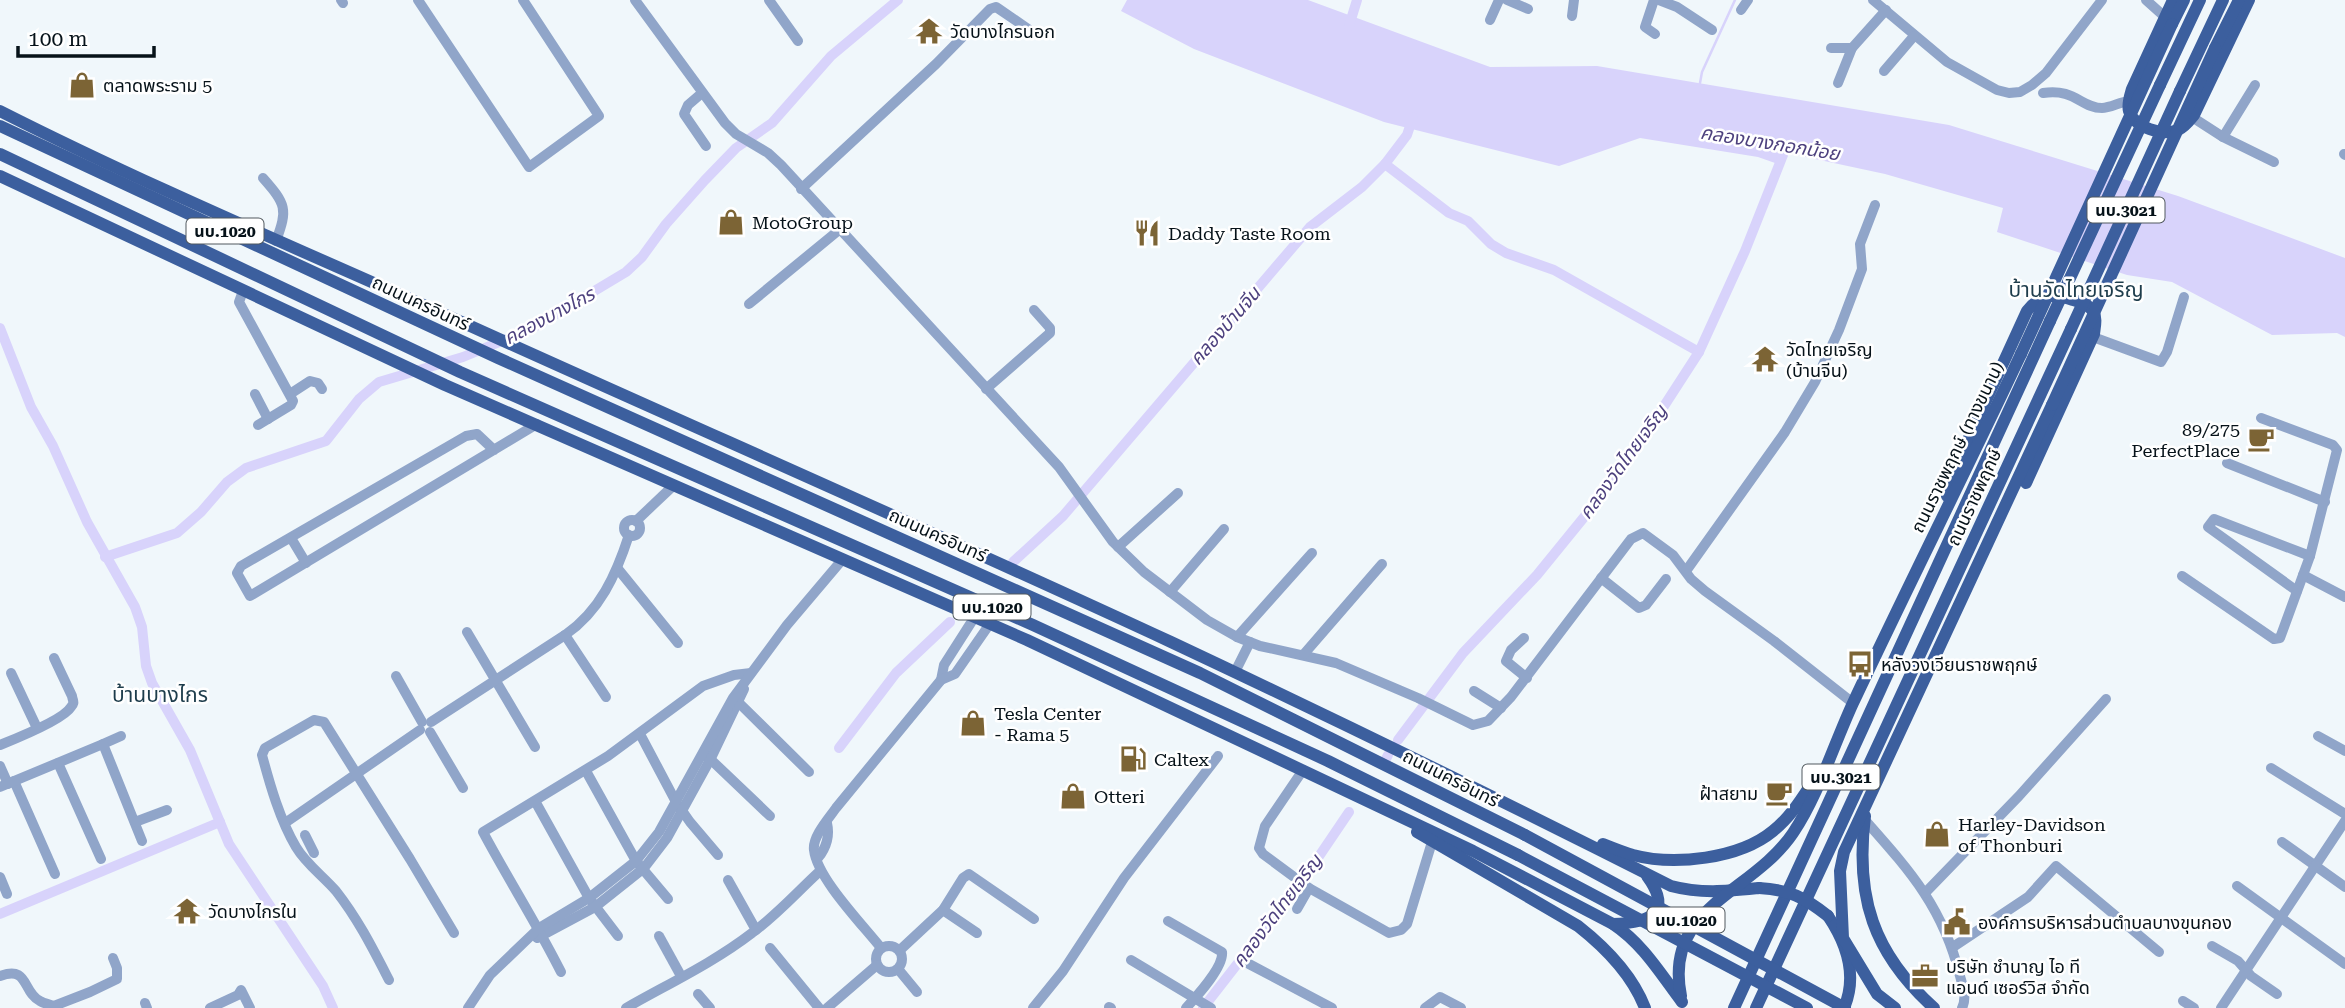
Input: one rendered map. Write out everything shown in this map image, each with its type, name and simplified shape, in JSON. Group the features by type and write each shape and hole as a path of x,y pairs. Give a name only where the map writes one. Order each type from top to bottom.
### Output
{"main road":[{"path":"2173,0 2168,21 2132,89 2128,108 2138,123 2159,131 2179,129 2192,117 2249,0"},
{"name":"ถนนราชพฤกษ์ (ทางขนาน)","path":"1683,1006 1677,979 1679,957 1686,935 1699,917 1770,860 1793,832 1810,802 1853,703 2021,355 2168,21 2184,0"},
{"name":"ถนนราชพฤกษ์","path":"1734,1008 2200,0"},
{"name":"ถนนราชพฤกษ์","path":"1756,1008 2223,0"},
{"name":"นบ.3021","path":"1843,938 1840,871 1844,852 2239,0"},
{"name":"ถนนนครอินทร์","path":"0,111 87,156 1167,640 1671,886 1691,891 1713,892 1759,888 1782,890 1807,899 1828,916 1843,938"},
{"name":"ถนนนครอินทร์","path":"0,126 498,358 1200,673 1525,835 1844,1008"},
{"name":"นบ.1020","path":"0,154 460,372 1134,671 1328,761 1518,855 1807,1008"},
{"name":"นบ.1020","path":"0,176 445,385 1027,640 1473,851 1629,934 1642,947 1683,1006"},
{"path":"1934,536 1962,453 2027,311 2036,300 2048,295 2058,295 2088,306 2094,312 2096,320 2093,337 2031,473 2012,509 1993,535"},
{"path":"1088,621 1167,640"},
{"path":"1027,640 1134,671"},
{"path":"1565,833 1634,855 1662,859 1696,859 1733,851 1771,833 1791,815 1826,764"},
{"path":"1867,802 1864,819 1863,880 1877,935 1892,964 1908,984 1934,1008"},
{"path":"1369,803 1578,926 1598,941 1621,967 1644,1008"},
{"path":"1613,924 1645,921 1654,915 1659,905 1657,890 1645,873"},
{"path":"1843,938 1850,981 1844,1008"},
{"path":"1843,938 1877,994 1895,1008"}],"street":[{"path":"418,0 529,167 599,116 523,0"},
{"path":"635,0 702,93 736,134 768,153 986,388 1059,467 1118,547 1170,592 1237,637 1336,663 1473,725 1488,721 1501,708 1527,678 1631,539 1643,533 1673,555 1705,591 1853,703"},
{"path":"769,0 798,41"},
{"path":"1490,20 1499,0"},
{"path":"1507,0 1528,9"},
{"path":"1572,16 1574,0"},
{"path":"1655,34 1645,27 1656,0 1677,7 1712,30"},
{"path":"1741,10 1748,0"},
{"path":"1873,0 1947,62 1997,90 2009,93 2020,92 2046,73 2102,0"},
{"path":"2146,0 2168,21"},
{"path":"801,189 936,64 990,9 996,7 1034,33"},
{"path":"1838,83 1852,48 1886,10"},
{"path":"1884,71 1914,36"},
{"path":"1831,48 1852,48"},
{"path":"2224,137 2255,85"},
{"path":"702,93 688,105 684,114 706,146"},
{"path":"2043,93 2071,94 2104,108 2129,101"},
{"path":"2192,117 2224,137 2274,162"},
{"path":"263,178 281,199 285,209 276,241"},
{"path":"1686,571 1785,432 1815,382 1839,330 1862,269 1860,244 1875,205"},
{"path":"749,304 839,230"},
{"path":"243,291 239,302 293,403 263,422 255,394"},
{"path":"2093,337 2161,362 2167,352 2184,298"},
{"path":"986,388 1050,333 1050,328 1034,310"},
{"path":"290,394 310,381 318,383 322,389"},
{"path":"2182,576 2278,640 2305,576 2337,450 2336,447 2261,418"},
{"path":"494,450 478,434 466,436 290,538 237,573 250,596 306,563 494,450 537,424"},
{"path":"2227,463 2325,502"},
{"path":"285,823 585,619 618,569 629,535 635,535 639,531 636,521 674,485"},
{"path":"1118,547 1178,493"},
{"path":"2297,591 2208,527 2214,519 2309,556"},
{"path":"1170,592 1224,529"},
{"path":"290,538 306,563"},
{"path":"1237,637 1311,553"},
{"path":"468,1008 490,975 512,952 527,940 592,902 640,864 667,838 679,806 751,674 787,625 842,560"},
{"path":"1304,654 1382,564"},
{"path":"618,569 678,643"},
{"path":"2305,576 2345,597"},
{"path":"1601,578 1639,608 1646,605 1666,579"},
{"path":"941,680 943,665 974,618"},
{"path":"881,948 820,871 818,858 824,851 829,832 827,824 836,808 941,680 956,674 989,625"},
{"path":"467,632 535,747"},
{"path":"565,635 606,697"},
{"path":"1524,638 1511,650 1506,661 1527,678"},
{"path":"1235,672 1250,642"},
{"path":"0,746 67,712 74,701 54,658"},
{"path":"11,673 37,728"},
{"path":"561,972 483,832 586,771 703,686 734,675 751,674"},
{"path":"396,676 463,788"},
{"path":"1474,691 1501,708"},
{"path":"1925,893 2019,796 2106,699"},
{"path":"736,700 809,772"},
{"path":"314,853 293,843 262,755 265,748 310,722 319,720 324,722 357,774 454,933"},
{"path":"640,734 679,806 718,855"},
{"path":"7,784 121,736"},
{"path":"2319,736 2345,751"},
{"path":"103,744 142,841"},
{"path":"706,755 770,816"},
{"path":"1032,1008 1063,971 1124,878 1218,756"},
{"path":"58,763 101,859"},
{"path":"0,766 55,874"},
{"path":"2271,768 2345,814"},
{"path":"1303,770 1265,826 1259,848 1263,854 1307,887 1389,933 1401,930 1407,924 1432,842"},
{"path":"586,771 640,864 668,899"},
{"path":"535,801 592,902 618,936"},
{"path":"135,822 167,810"},
{"path":"1864,819 1909,870 1936,910 1953,947 1965,998 1962,1008"},
{"path":"2221,1008 2345,821"},
{"path":"305,835 335,891 360,925 389,980"},
{"path":"2282,842 2345,887"},
{"path":"1953,947 2028,897 2056,866 2159,952"},
{"path":"626,1008 705,964 756,930 820,871"},
{"path":"900,950 943,910 963,878 969,874 1034,919"},
{"path":"0,877 7,894"},
{"path":"728,880 756,930"},
{"path":"2237,886 2345,964"},
{"path":"1297,909 1307,887"},
{"path":"943,910 977,933"},
{"path":"1168,921 1222,952 1223,956 1197,1000 1186,1008"},
{"path":"659,936 681,976"},
{"path":"891,945 900,950 903,960 898,969 886,972 877,965 876,955 881,948 891,945"},
{"path":"2212,946 2238,961 2251,976 2277,994"},
{"path":"770,948 819,1008"},
{"path":"0,976 10,972 17,974 38,1001 55,1007 117,979 113,958"},
{"path":"1131,960 1211,1008"},
{"path":"1249,964 1332,1008"},
{"path":"827,1008 877,965"},
{"path":"898,969 917,992"},
{"path":"209,1008 238,995 241,990 250,1008"},
{"path":"698,994 710,1008"},
{"path":"1425,1008 1440,997 1461,1008"},
{"path":"2183,1001 2194,1008"}],"water":[{"name":"คลองบางกอกน้อย","path":"1127,0 1308,0 1490,67 1597,66 1949,125 2178,196 2345,258 2345,337 2337,333 2272,335 2172,282 2127,275 1997,232 2003,208 1885,174 1787,153 1781,165 1758,157 1640,138 1559,166 1384,122 1194,49 1121,11"}],"waterway":[{"name":"คลองบางไกร","path":"105,557 177,533 201,512 227,482 246,468 326,441 359,399 379,382 463,357 531,329 626,272 736,148 772,123 831,56 898,0"},
{"path":"1349,26 1357,0"},
{"path":"1700,83 1702,72 1735,0"},
{"name":"คลองบ้านจีน","path":"1013,562 1063,516 1310,227 1362,187 1385,164 1407,135 1413,117"},
{"name":"คลองวัดไทยเจริญ","path":"1398,740 1463,653 1537,575 1585,516 1655,420 1699,352 1745,251 1783,155"},
{"path":"1385,164 1449,213 1468,221 1491,244 1506,253 1554,270 1699,352"},
{"path":"0,328 31,407 53,446 87,522 135,607 142,627 146,666 152,683 190,750 229,844 323,986 333,1008"},
{"name":"คลองบ้านจีน","path":"839,748 896,673 950,622"},
{"name":"คลองวัดไทยเจริญ","path":"1386,759 1388,755"},
{"name":"คลองวัดไทยเจริญ","path":"1203,1008 1305,877 1349,812"},
{"path":"0,914 220,822"}],"place":[{"name":"วัดบางไกรนอก","path":"929,31"},
{"name":"ตลาดพระราม 5","path":"82,85"},
{"name":"MotoGroup","path":"731,222"},
{"name":"Daddy Taste Room","path":"1147,233"},
{"name":"วัดไทยเจริญ (บ้านจีน)","path":"1765,359"},
{"name":"89/275 PerfectPlace","path":"2261,439"},
{"name":"หลังวงเวียนราชพฤกษ์","path":"1860,664"},
{"name":"Tesla Center - Rama 5","path":"973,723"},
{"name":"Caltex","path":"1133,759"},
{"name":"ฝ้าสยาม","path":"1779,793"},
{"name":"Otteri","path":"1073,796"},
{"name":"Harley-Davidson of Thonburi","path":"1937,834"},
{"name":"วัดบางไกรใน","path":"187,911"},
{"name":"องค์การบริหารส่วนตำบลบางขุนกอง","path":"1957,922"},
{"name":"บริษัท ชำนาญ ไอ ที แอนด์ เซอร์วิส จำกัด","path":"1925,976"}],"district":[{"name":"บ้านวัดไทยเจริญ","path":"2076,290"},
{"name":"บ้านบางไกร","path":"160,695"}]}
